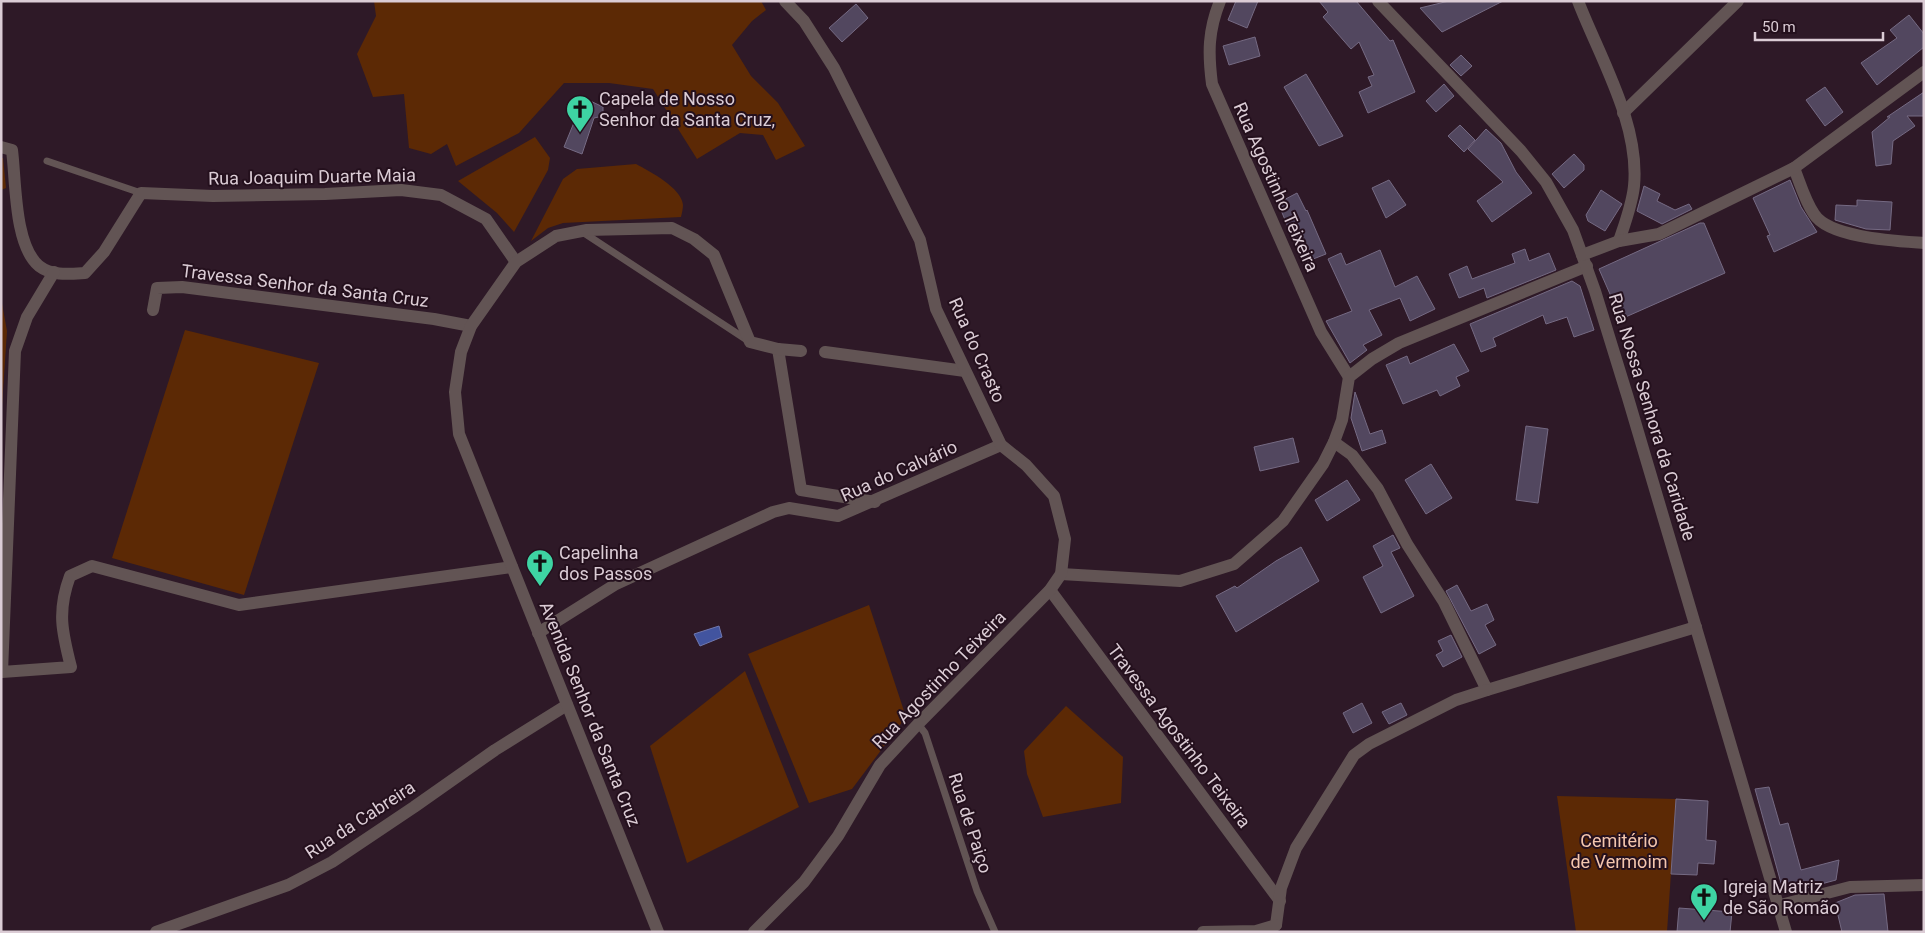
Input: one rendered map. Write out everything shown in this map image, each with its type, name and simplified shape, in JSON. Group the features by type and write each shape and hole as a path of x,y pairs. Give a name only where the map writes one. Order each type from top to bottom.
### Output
{"street":[{"name":"Rua do Crasto","path":"785,1 804,21 834,68 920,240 936,310 1001,445 1026,465 1054,496 1065,539 1061,574"},
{"name":"Rua Agostinho Teixeira","path":"1220,1 1213,18 1208,52 1212,84 1321,332 1349,378"},
{"name":"Rua Nossa Senhora da Caridade","path":"1378,1 1521,151 1546,182 1573,230 1584,260 1696,627 1786,932"},
{"path":"1578,1 1628,126 1634,158 1634,186 1619,241"},
{"path":"1623,113 1738,1"},
{"path":"1061,574 1180,581 1234,564 1283,521 1323,464 1342,420 1349,378 1372,359 1399,343 1584,260 1619,241 1659,234 1794,168 1924,72"},
{"path":"1,147 12,150 20,224 29,253 40,267 60,275 84,273 104,252 141,193"},
{"path":"1794,168 1815,215 1832,229 1891,240 1924,243"},
{"name":"Rua Joaquim Duarte Maia","path":"141,193 213,196 325,194 402,190 441,195 486,219 516,262"},
{"path":"516,262 556,236 580,231 672,228 694,239 714,256 750,342 778,349 801,351"},
{"name":"Avenida Senhor da Santa Cruz","path":"516,262 471,326 461,352 455,392 459,434 658,932"},
{"path":"54,272 27,317 15,352 2,672 71,667 61,625 62,596 70,576 92,566 239,605 512,567"},
{"name":"Travessa Senhor da Santa Cruz","path":"153,310 157,288 182,286 434,319 471,326"},
{"path":"778,349 801,490 875,502"},
{"path":"825,352 965,371"},
{"path":"1334,442 1352,454 1378,489 1407,544 1444,602 1487,690"},
{"name":"Rua do Calvário","path":"538,633 616,584 773,512 789,508 838,516 875,502 1001,445"},
{"name":"Rua Agostinho Teixeira","path":"754,932 804,882 838,836 880,765 1050,590 1061,574"},
{"name":"Travessa Agostinho Teixeira","path":"1050,590 1280,902"},
{"path":"1204,932 1256,931 1278,928 1281,888 1296,848 1354,755 1369,744 1456,700 1696,627"},
{"name":"Rua da Cabreira","path":"156,932 288,885 332,862 494,750 567,705"},
{"path":"1778,906 1850,887 1924,885"}],"lane":[{"name":"Rua Joaquim Duarte Maia","path":"46,161 141,193"},
{"path":"580,231 750,342"},
{"name":"Rua de Paiço","path":"918,724 925,733 977,891 995,932"}],"green space":[{"path":"374,1 761,1 766,10 752,21 732,45 751,76 778,103 805,146 776,160 763,135 740,133 697,159 653,89 609,83 564,83 519,133 456,166 447,144 431,154 409,148 404,94 373,97 357,54 376,16"},
{"path":"535,137 550,158 548,170 514,232 497,213 458,181"},
{"path":"1,158 3,158 6,188 1,190"},
{"path":"636,164 664,181 677,192 683,205 681,217 563,223 548,228 531,241 563,179 577,169"},
{"path":"1,298 7,331 1,421"},
{"path":"185,330 319,363 244,595 112,558"},
{"path":"869,605 906,717 852,789 809,803 748,654"},
{"path":"745,671 799,807 687,863 650,746"},
{"path":"1066,706 1123,757 1121,803 1043,817 1027,774 1024,751"},
{"name":"Cemitério de Vermoim","path":"1557,796 1676,799 1667,932 1576,932"}],"water":[{"path":"719,626 722,637 700,646 694,634"}],"building":[{"path":"1236,1 1258,1 1247,28 1228,20"},
{"path":"1319,1 1356,1 1390,41 1393,40 1415,92 1368,113 1359,92 1372,86 1368,77 1374,75 1359,42 1351,49 1323,17 1328,12"},
{"path":"1449,1 1503,1 1442,32 1420,8"},
{"path":"856,4 868,18 842,42 829,28"},
{"path":"1909,15 1924,34 1924,47 1877,85 1861,63 1897,38 1890,30"},
{"path":"1255,37 1260,56 1229,65 1223,46"},
{"path":"1461,55 1472,66 1461,76 1450,65"},
{"path":"1306,74 1343,136 1319,146 1284,87"},
{"path":"1444,84 1454,96 1436,112 1426,101"},
{"path":"1825,87 1843,112 1825,126 1806,100"},
{"path":"1924,92 1924,116 1907,116 1915,126 1893,141 1891,164 1876,166 1872,132 1890,117 1887,117"},
{"name":"Capela de Nosso Senhor da Santa Cruz,","path":"584,98 603,107 603,116 594,118 582,154 564,147"},
{"path":"1460,125 1475,140 1464,152 1448,136"},
{"path":"1486,129 1501,143 1516,172 1532,193 1492,222 1477,201 1503,182 1468,149"},
{"path":"1574,154 1584,165 1584,170 1564,188 1552,174"},
{"path":"1389,180 1406,205 1386,218 1372,188"},
{"path":"1790,180 1801,207 1817,232 1774,252 1767,236 1770,235 1753,198"},
{"path":"1644,186 1660,194 1657,201 1675,210 1689,204 1692,209 1662,224 1637,211"},
{"path":"1601,190 1622,204 1605,231 1588,221 1586,215"},
{"path":"1297,193 1307,210 1326,254 1303,263 1278,203"},
{"path":"1857,200 1892,202 1890,230 1866,229 1835,220 1836,205 1857,206"},
{"path":"1700,223 1704,223 1725,273 1621,319 1599,269"},
{"path":"1525,249 1529,261 1549,253 1556,270 1487,298 1484,288 1459,298 1449,274 1467,266 1472,279 1515,263 1512,254"},
{"path":"1380,250 1395,287 1417,276 1435,309 1410,321 1400,298 1369,310 1382,335 1363,345 1367,350 1350,363 1326,321 1352,311 1328,259 1341,253 1346,265"},
{"path":"1572,281 1580,286 1594,330 1574,337 1567,317 1546,324 1543,315 1493,338 1496,346 1481,352 1470,324"},
{"path":"1454,344 1469,371 1456,377 1460,386 1440,396 1437,390 1403,404 1386,365 1407,356 1410,364"},
{"path":"1355,392 1370,434 1382,430 1386,443 1362,451 1351,418"},
{"path":"1526,426 1548,429 1538,503 1516,500"},
{"path":"1293,438 1299,462 1260,471 1254,447"},
{"path":"1431,464 1452,498 1426,514 1405,480"},
{"path":"1347,480 1360,500 1327,521 1315,500"},
{"path":"1393,535 1400,548 1391,552 1414,596 1381,613 1363,577 1383,566 1373,546"},
{"path":"1301,547 1319,581 1236,632 1216,596 1235,586 1237,588 1276,561"},
{"path":"1457,585 1471,611 1487,604 1494,620 1485,625 1496,645 1479,654 1446,591"},
{"path":"1451,635 1462,657 1443,667 1436,655 1443,651 1438,641"},
{"path":"1362,703 1372,723 1353,733 1343,713"},
{"path":"1401,703 1407,715 1389,724 1382,712"},
{"path":"1769,787 1780,825 1788,823 1801,870 1839,860 1836,880 1784,894 1755,789"},
{"path":"1676,799 1708,801 1706,840 1716,841 1714,864 1698,863 1697,875 1671,874"},
{"path":"1884,894 1888,932 1842,932 1835,903 1855,895"},
{"name":"Igreja Matriz de São Romão","path":"1679,908 1732,912 1730,932 1677,932"}],"place":[{"name":"Capela de Nosso Senhor da Santa Cruz,","path":"580,133"},
{"name":"Capelinha dos Passos","path":"540,587"},
{"name":"Igreja Matriz de São Romão","path":"1704,921"}]}
